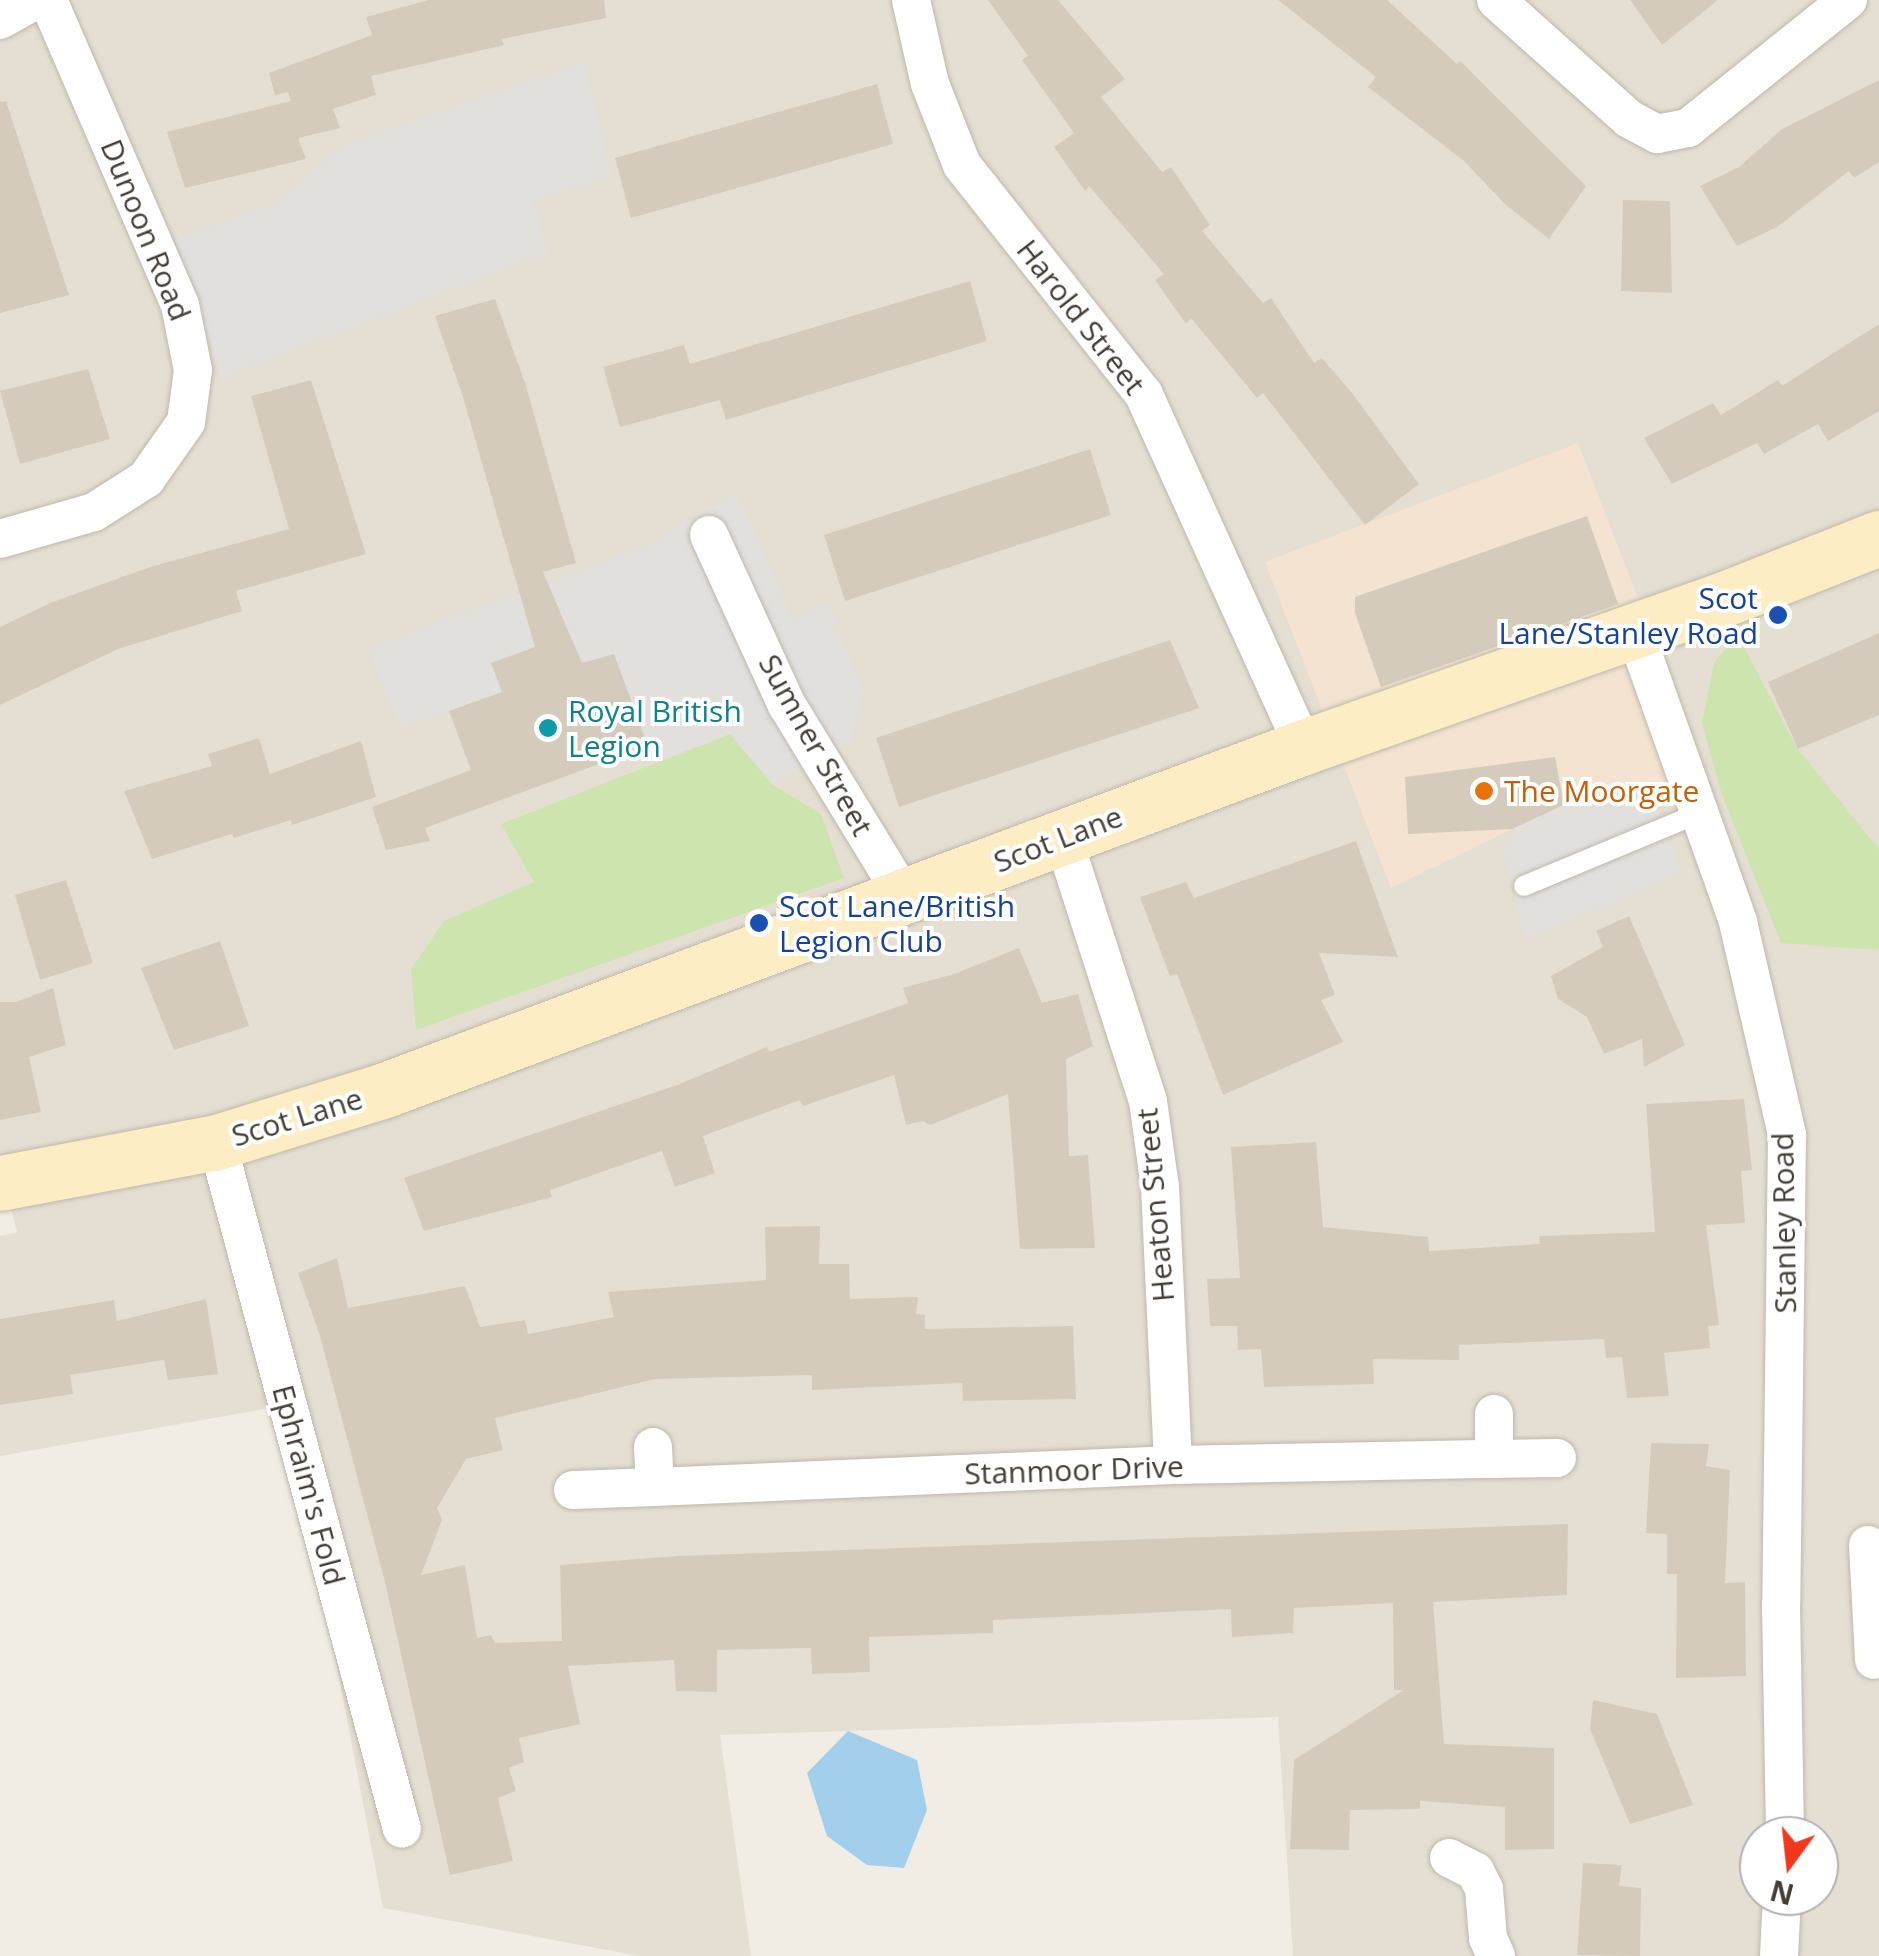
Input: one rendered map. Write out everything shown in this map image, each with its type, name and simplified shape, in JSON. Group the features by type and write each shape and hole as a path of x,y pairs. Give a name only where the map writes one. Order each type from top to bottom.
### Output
{"main road":[{"name":"Scot Lane","path":"0,1183 217,1142 382,1091 1304,747 1635,632 1879,538"}],"street":[{"path":"0,20 36,0"},
{"name":"Dunoon Road","path":"0,539 94,512 146,479 186,422 193,370 180,305 48,0"},
{"name":"Harold Street","path":"911,0 930,84 962,165 1144,395 1304,747"},
{"path":"1496,0 1629,119 1658,134 1688,128 1848,0"},
{"name":"Sumner Street","path":"709,535 786,705 904,897"},
{"name":"Stanley Road","path":"1635,632 1738,922 1787,1136 1782,1568 1785,1816"},
{"name":"Heaton Street","path":"1063,838 1148,1101 1160,1187 1173,1466"},
{"name":"Ephraim's Fold","path":"217,1142 402,1828"},
{"path":"1494,1414 1494,1459"},
{"path":"653,1447 655,1488"},
{"name":"Stanmoor Drive","path":"572,1490 1173,1466 1557,1458"},
{"path":"1868,1545 1875,1607 1874,1660"},
{"path":"1449,1858 1475,1871 1484,1889 1488,1938 1496,1956"},
{"path":"1779,1956 1781,1916"}],"lane":[{"path":"1524,886 1700,813"}],"shaded area":[{"path":"0,0 1879,0 1879,1956 1293,1956 1278,1717 720,1735 751,1956 639,1956 383,1908 287,1405 0,1456 0,1236 17,1232 0,1165"},
{"path":"584,62 611,176 532,201 548,253 224,377 171,241 273,204 344,145"},
{"path":"1578,443 1704,769 1512,829 1391,888 1265,562"},
{"path":"737,492 793,620 828,601 863,692 851,742 774,785 730,734 665,759 648,746 614,654 582,663 570,635 491,663 502,692 401,729 368,648 647,546"},
{"path":"1609,786 1655,794 1681,873 1525,940 1503,849 1522,824"}],"green space":[{"path":"1737,634 1797,748 1879,849 1879,950 1781,943 1721,792 1702,723 1714,663"},
{"path":"730,734 773,785 821,814 844,878 416,1030 411,969 444,921 534,882 501,824"}],"water":[{"path":"848,1731 917,1760 927,1810 904,1868 867,1865 827,1836 807,1773"}],"building":[{"path":"429,0 604,0 606,18 502,39 504,45 371,76 376,95 333,109 340,128 298,138 306,159 185,188 167,132 291,101 288,92 275,95 269,73 372,35 366,17"},
{"path":"988,0 1058,0 1125,79 1101,97 1162,172 1171,167 1210,225 1202,231 1263,303 1271,298 1314,363 1322,358 1419,484 1365,525 1263,393 1257,398 1191,318 1186,324 1155,280 1164,274 1089,186 1085,191 1054,147 1074,133 1022,60 1028,56"},
{"path":"1278,0 1387,0 1457,64 1460,61 1586,186 1549,239 1506,205 1464,161 1368,87 1376,77"},
{"path":"1630,0 1718,0 1662,45"},
{"path":"1879,80 1879,162 1854,178 1849,171 1777,227 1737,246 1700,186 1739,167 1782,129"},
{"path":"877,84 893,144 631,218 615,158"},
{"path":"6,101 69,295 0,313 0,102"},
{"path":"1623,200 1670,201 1672,293 1621,291"},
{"path":"970,281 987,341 726,420 720,400 620,427 603,367 684,345 690,364"},
{"path":"495,299 526,386 576,563 543,572 582,663 614,654 648,746 425,828 430,841 386,850 372,807 471,770 449,711 502,692 491,663 535,647 463,397 435,316"},
{"path":"1879,324 1879,411 1828,441 1818,424 1764,454 1757,443 1672,484 1644,438 1713,403 1721,415 1778,380 1782,386"},
{"path":"88,369 110,439 20,464 0,391"},
{"path":"311,380 366,554 236,591 242,611 118,649 0,705 0,627 50,603 150,567 289,529 251,396"},
{"path":"1090,449 1111,515 845,601 824,535"},
{"path":"1587,516 1618,604 1381,687 1355,613 1355,597"},
{"path":"1879,633 1879,715 1798,749 1768,682"},
{"path":"1170,640 1199,708 899,807 876,738"},
{"path":"259,738 270,774 361,741 376,797 292,825 291,820 234,838 232,834 152,859 124,791 212,766 208,754"},
{"name":"The Moorgate","path":"1555,757 1564,805 1512,829 1408,834 1405,777"},
{"path":"1356,841 1398,957 1319,953 1335,995 1321,1000 1343,1042 1223,1095 1177,974 1170,976 1140,897 1186,882 1194,898"},
{"path":"66,880 93,963 40,980 15,895"},
{"path":"1629,916 1685,1045 1644,1067 1642,1039 1604,1054 1587,1017 1558,999 1551,976 1603,947 1596,931"},
{"path":"220,941 249,1026 174,1050 141,968"},
{"path":"1019,948 1042,1003 1078,994 1093,1046 1066,1059 1069,1156 1088,1155 1095,1248 1020,1249 1008,1094 930,1125 923,1121 906,1125 894,1075 803,1106 800,1100 703,1136 715,1173 675,1187 662,1151 550,1190 552,1197 424,1231 404,1178 680,1084 767,1047 769,1052 908,1003 903,988 954,974"},
{"path":"53,988 66,1045 29,1057 41,1112 0,1120 0,1002 16,1002"},
{"path":"1744,1099 1752,1170 1741,1171 1745,1223 1706,1225 1719,1325 1708,1326 1710,1348 1664,1353 1669,1396 1627,1398 1622,1357 1606,1358 1604,1339 1459,1345 1459,1360 1373,1359 1374,1384 1264,1387 1261,1349 1238,1350 1237,1326 1210,1326 1207,1279 1240,1278 1231,1147 1316,1142 1323,1227 1428,1237 1429,1251 1540,1244 1539,1236 1655,1232 1646,1104"},
{"path":"820,1226 819,1264 849,1264 850,1299 918,1297 916,1314 925,1315 925,1329 1073,1326 1076,1399 963,1401 962,1383 812,1390 812,1375 655,1379 495,1418 503,1450 466,1459 437,1508 442,1520 421,1575 465,1565 477,1638 491,1635 495,1643 562,1641 560,1565 677,1556 1568,1524 1567,1595 1433,1602 1444,1744 1554,1748 1554,1849 1505,1850 1505,1807 1420,1801 1420,1809 1350,1810 1349,1850 1290,1849 1294,1760 1404,1690 1394,1690 1393,1603 1294,1608 1293,1633 1232,1637 1231,1609 993,1620 993,1633 869,1637 870,1672 812,1674 811,1648 717,1650 717,1692 676,1691 674,1660 568,1666 580,1724 519,1738 524,1762 509,1768 516,1791 498,1798 513,1861 450,1875 385,1582 320,1336 298,1273 337,1258 348,1308 465,1286 480,1327 525,1320 528,1334 614,1317 608,1292 766,1280 765,1227"},
{"path":"206,1299 218,1374 168,1380 164,1360 70,1375 73,1394 0,1405 0,1319 114,1300 117,1321"},
{"path":"1651,1443 1709,1444 1706,1466 1730,1470 1725,1583 1745,1582 1746,1676 1676,1678 1677,1574 1667,1574 1667,1534 1646,1533"},
{"path":"1593,1700 1657,1714 1693,1805 1630,1824 1590,1729"},
{"path":"1583,1863 1622,1865 1619,1886 1641,1888 1640,1956 1577,1955"}],"place":[{"name":"Scot Lane/Stanley Road","path":"1778,615"},
{"name":"Royal British Legion","path":"548,728"},
{"name":"The Moorgate","path":"1484,791"},
{"name":"Scot Lane/British Legion Club","path":"759,923"}]}
